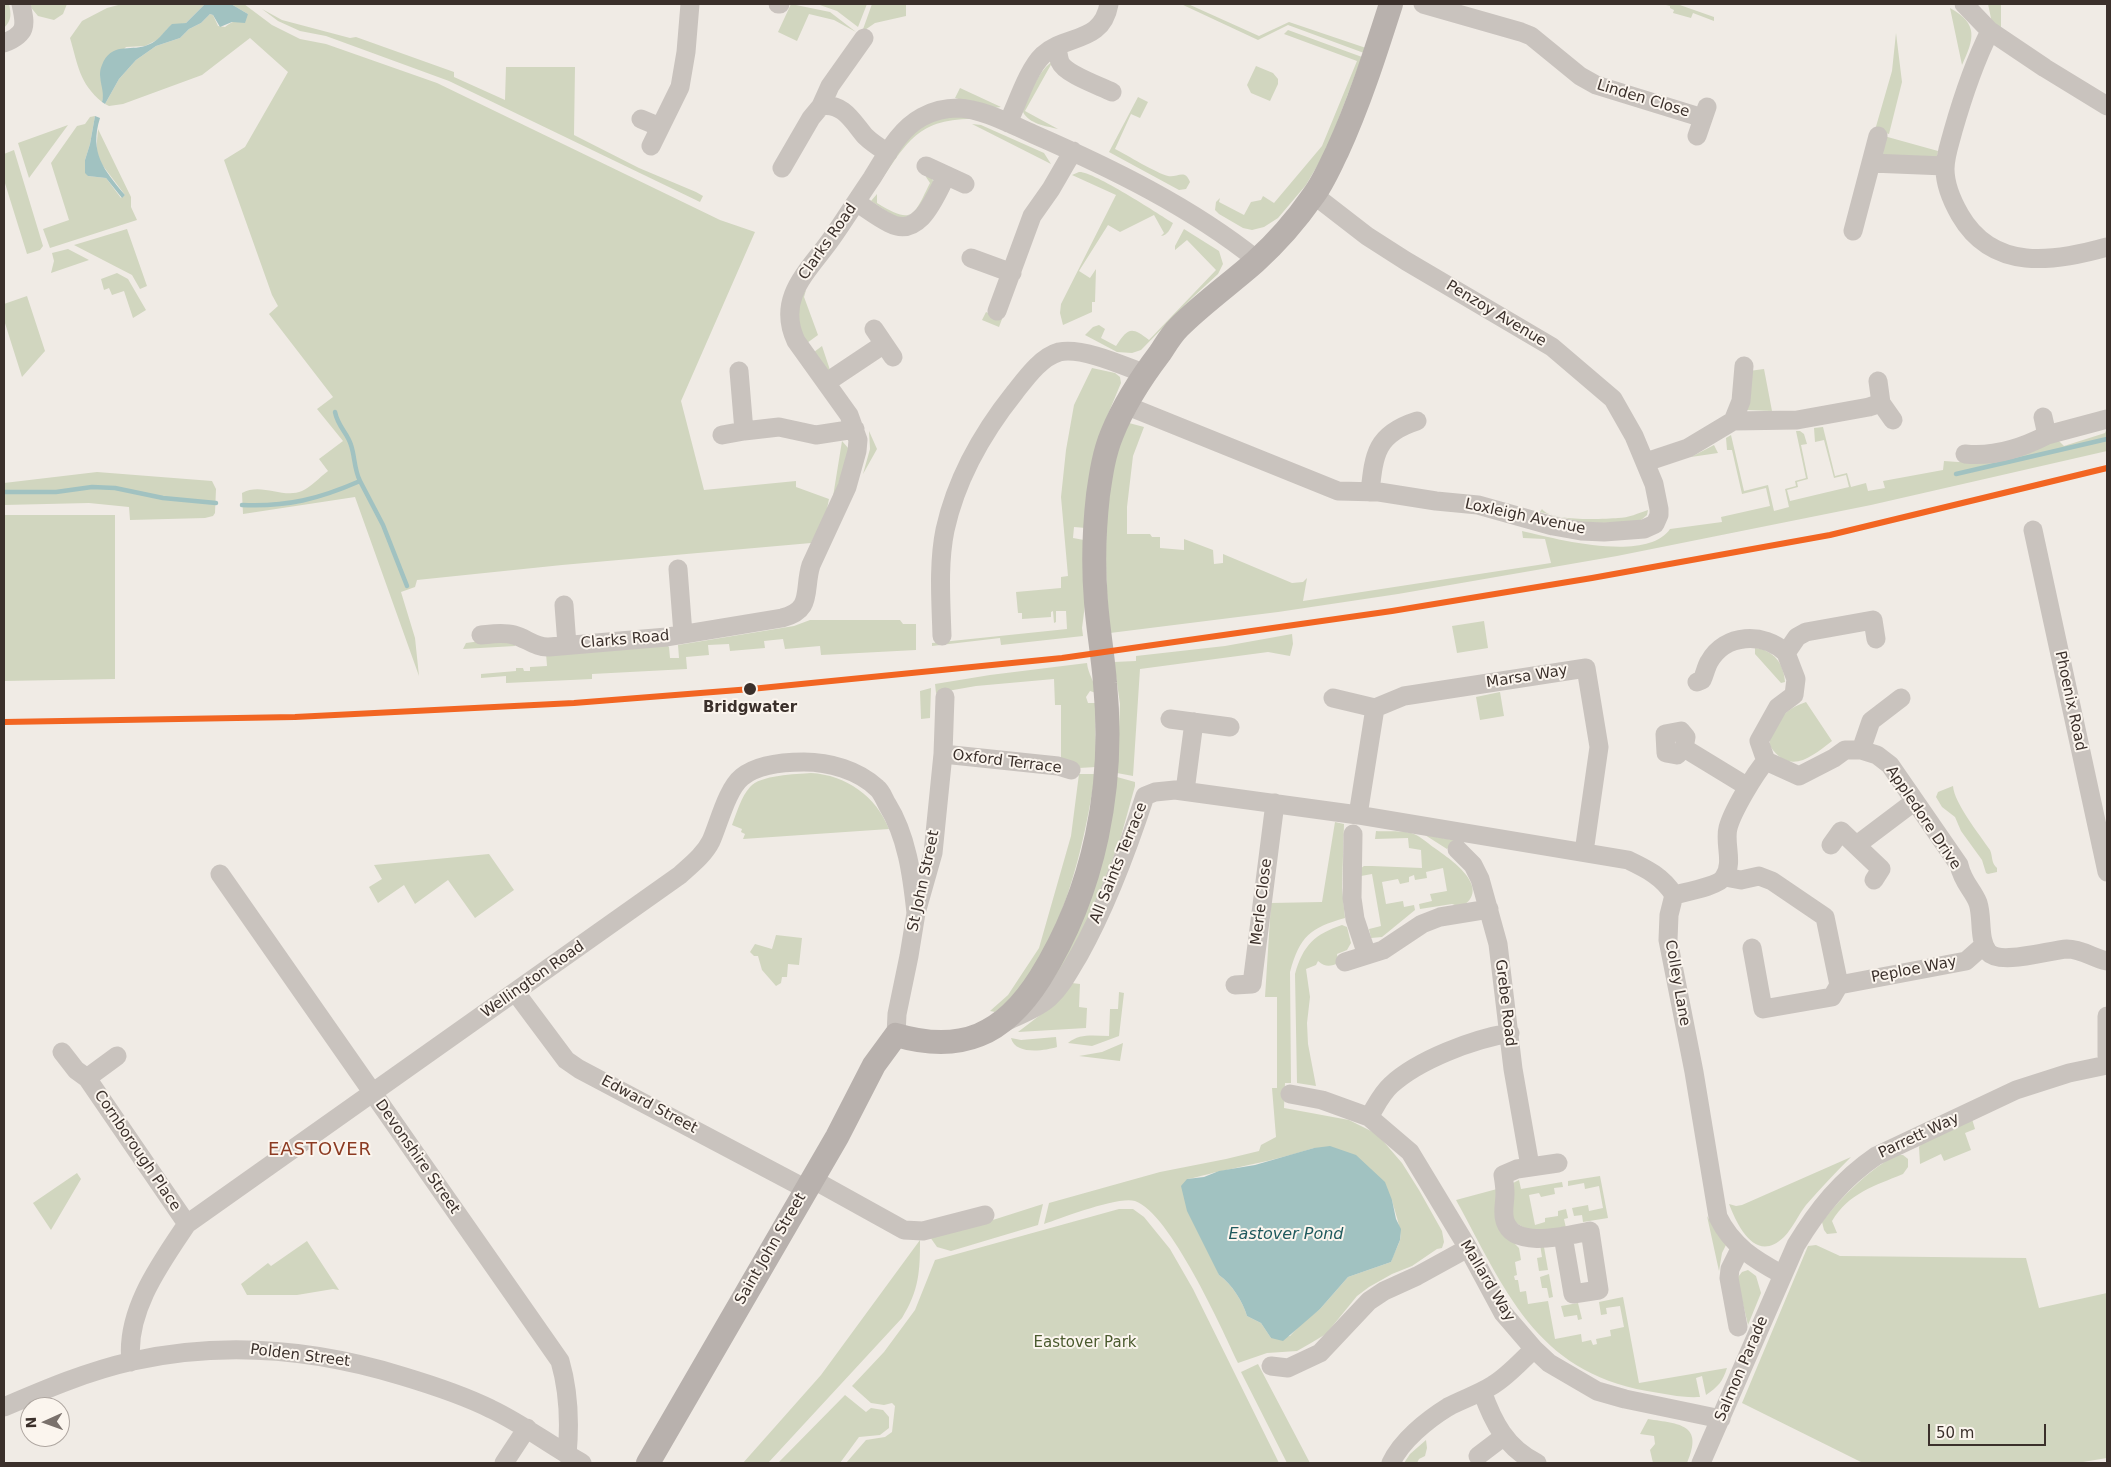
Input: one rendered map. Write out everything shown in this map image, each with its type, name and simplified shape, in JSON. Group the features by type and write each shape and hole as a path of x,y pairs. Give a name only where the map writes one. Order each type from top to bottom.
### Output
{"main road":[{"path":"896,1035 928,1042 946,1043 992,1030 1019,1009 1050,962 1084,884 1097,841 1104,800 1107,773 1107,725 1105,684 1096,601 1096,519 1101,474 1111,436 1125,405 1144,373 1177,329 1257,260 1314,195 1348,129 1391,4"},
{"name":"Saint John Street","path":"648,1463 809,1184 874,1065 896,1035"}],"street":[{"path":"4,42 18,37 22,31 24,23 21,4"},
{"path":"651,146 680,87 686,52 690,4"},
{"path":"1008,123 1037,62 1042,56 1057,46 1079,39 1092,32 1102,21 1109,4"},
{"name":"Linden Close","path":"1423,4 1531,36 1580,76 1596,85 1705,112 1697,136"},
{"path":"1968,5 1990,31 2107,106"},
{"path":"1990,31 1972,68 1945,166 1948,190 1962,218 1972,232 1992,248 2022,259 2071,255 2107,247"},
{"path":"782,168 811,118 821,106 830,86 864,38"},
{"path":"1057,46 1062,66 1084,80 1112,92"},
{"path":"821,106 831,105 841,109 873,143 888,153"},
{"name":"Clarks Road","path":"481,635 502,633 514,635 543,648 683,634 782,618 800,610 806,599 808,574 811,565 847,488 858,440 849,415 796,340 790,327 790,304 797,286 856,202 901,133 914,122 941,110 958,108 1008,123 1073,151 1138,185 1230,238 1257,260"},
{"path":"641,119 660,128"},
{"path":"1852,231 1878,136"},
{"path":"997,311 1032,216 1051,189 1073,151"},
{"path":"1871,163 1945,166"},
{"path":"926,166 965,184"},
{"path":"856,202 897,226 916,224 924,217 946,176"},
{"name":"Penzoy Avenue","path":"1314,195 1367,236 1406,262 1552,347 1617,403 1646,462 1654,484 1659,508 1657,520 1650,528"},
{"path":"971,258 1012,273"},
{"path":"827,382 884,343"},
{"path":"942,636 943,552 948,522 966,470 986,433 1007,402 1035,369 1049,356 1059,352 1066,351 1089,355 1144,373"},
{"path":"1733,421 1741,401 1744,366"},
{"path":"739,371 744,431"},
{"path":"1878,381 1881,403 1893,420"},
{"path":"1646,462 1688,448 1733,421 1797,420 1869,407 1881,403"},
{"name":"Loxleigh Avenue","path":"1125,405 1338,491 1370,492 1478,505 1553,526 1581,531 1604,532 1650,528"},
{"path":"1965,454 1979,456 2028,444 2045,426 2107,419"},
{"path":"1370,492 1374,456 1386,437 1405,420"},
{"path":"722,436 744,431 779,427 816,435 855,429"},
{"name":"Phoenix Road","path":"2033,530 2107,872"},
{"name":"Clarks Road","path":"678,570 683,634"},
{"name":"Clarks Road","path":"564,605 567,645"},
{"path":"1786,653 1797,637 1806,632 1873,620 1876,639"},
{"path":"1697,682 1702,680 1709,662 1728,643 1740,640 1771,641 1786,653 1796,680 1794,695 1778,707 1759,741 1766,761 1799,776 1845,750 1861,750 1872,721 1901,698"},
{"name":"Marsa Way","path":"1375,708 1404,696 1586,668 1599,747 1584,852"},
{"name":"St John Street","path":"896,1035 896,1014 916,913 932,853 943,754 944,697"},
{"path":"1333,698 1375,708 1358,815"},
{"path":"1170,719 1230,727"},
{"path":"1185,791 1194,722"},
{"path":"1684,748 1748,788"},
{"name":"Appledore Drive","path":"1861,750 1877,755 1890,765 1959,865 1965,882 1978,902 1984,945"},
{"name":"Oxford Terrace","path":"943,754 1058,766 1071,770"},
{"path":"1275,803 1628,860 1648,869 1669,887 1674,895 1719,882 1725,877 1728,867 1728,828 1758,770 1766,761"},
{"name":"Wellington Road","path":"131,1362 129,1350 132,1329 142,1300 187,1224 516,993 680,875 699,857 710,843 737,782 742,776 760,768 795,762 818,762 850,771 878,789 896,819 912,873 916,913"},
{"name":"All Saints Terrace","path":"1005,1021 1027,1012 1048,1000 1060,987 1090,935 1112,889 1145,796 1155,792 1175,790 1275,803"},
{"path":"1858,844 1915,801"},
{"name":"Merle Close","path":"1235,985 1252,984 1275,803"},
{"path":"1831,845 1841,831 1858,844 1881,869 1874,880"},
{"path":"1353,834 1360,858 1351,877 1355,919 1367,956"},
{"name":"Grebe Road","path":"1457,849 1473,865 1480,879 1498,944 1513,1069 1530,1166"},
{"name":"Devonshire Street","path":"220,874 560,1361 566,1386 575,1459"},
{"path":"1725,877 1741,880 1759,876 1772,881 1825,917 1839,984 1832,997 1763,1009 1752,948"},
{"name":"Colley Lane","path":"1674,895 1669,915 1668,940 1694,1072 1714,1198 1724,1228 1740,1249 1783,1275"},
{"path":"1345,962 1383,950 1422,924 1440,917 1488,909"},
{"path":"1984,945 1989,953 2000,958 2068,949 2086,952 2107,961"},
{"name":"Peploe Way","path":"1839,984 1966,961 1984,945"},
{"name":"Edward Street","path":"516,993 566,1060 579,1069 904,1230 922,1231 985,1215"},
{"path":"2107,1016 2107,1056"},
{"path":"1369,1117 1384,1093 1407,1074 1466,1044 1510,1033"},
{"name":"Cornborough Place","path":"62,1052 76,1070 87,1078 187,1224"},
{"name":"Cornborough Place","path":"87,1078 117,1056"},
{"name":"Parrett Way","path":"1783,1275 1796,1245 1814,1214 1836,1188 1857,1169 1876,1156 2016,1090 2069,1073 2107,1065"},
{"name":"Mallard Way","path":"1290,1094 1322,1100 1369,1117 1410,1152 1468,1248 1503,1313 1534,1349 1561,1371 1597,1391 1625,1399 1721,1419"},
{"path":"1558,1162 1530,1166 1503,1175 1505,1221 1510,1231 1524,1238 1563,1236"},
{"path":"1283,1373 1320,1353 1363,1307 1384,1291 1417,1276 1468,1248"},
{"path":"1738,1327 1729,1278 1730,1269 1740,1249"},
{"name":"Salmon Parade","path":"1701,1463 1783,1275"},
{"path":"1391,1463 1395,1454 1408,1439 1430,1421 1448,1408 1482,1391 1507,1374 1534,1349"},
{"name":"Polden Street","path":"4,1406 53,1386 131,1362 214,1350 276,1351 328,1357 365,1364 437,1387 490,1408 527,1428 575,1459"},
{"path":"1482,1391 1491,1415 1503,1437 1519,1452 1536,1463"},
{"path":"504,1463 527,1428"},
{"path":"1478,1456 1503,1437"}],"green space":[{"path":"4,4 9,4 10,20 4,28"},
{"path":"28,4 67,4 63,14 54,20 38,16"},
{"path":"122,4 205,4 186,23 169,27 159,39 145,46 126,47 100,76 104,93 102,102 88,88 80,73 70,38 82,21 107,8"},
{"path":"231,4 244,4 272,25 300,39 326,44 437,83 720,220 755,232 681,401 704,490 796,481 796,487 829,499 826,514 811,543 417,580 415,587 401,592 415,638 419,676 355,497 243,514 242,493 257,489 287,493 302,491 328,471 319,459 343,441 317,409 333,397 269,314 278,306 272,295 224,160 245,147 288,72 250,38 202,75 123,104 109,106 105,104 119,79 136,60 156,46 180,38 210,14 213,15 218,26 225,27 248,14"},
{"path":"791,4 830,12 856,32 834,20 809,14 797,41 778,32"},
{"path":"817,4 867,4 858,27 837,11"},
{"path":"872,4 906,4 906,16 875,23 862,32"},
{"path":"1181,4 1188,4 1259,36 1289,22 1366,48 1364,53 1288,25 1258,40"},
{"path":"1662,4 1677,4 1714,17 1714,21 1693,13 1691,18 1673,13 1674,10 1670,6"},
{"path":"1988,4 2001,4 2001,35 1992,23"},
{"path":"1950,8 1966,20 1970,26 1971,40 1962,65"},
{"path":"262,9 282,20 350,38 356,37 454,72 454,77 505,100 506,67 575,67 574,135 639,168 703,196 700,202 449,81 326,36 300,31 278,21"},
{"path":"1288,30 1362,57 1327,149 1306,185 1278,218 1264,227 1252,230 1243,228 1219,214 1215,210 1216,202 1220,198 1219,202 1244,215 1251,202 1261,200 1263,196 1274,203 1322,146 1357,61 1284,34"},
{"path":"1896,33 1902,82 1889,134 1875,130 1892,71"},
{"path":"1053,61 1025,111 1058,129 1034,122 1023,112 1034,84"},
{"path":"1256,66 1273,73 1278,79 1278,84 1270,101 1251,93 1247,85"},
{"path":"960,88 1001,107 993,108 955,98"},
{"path":"1138,97 1148,102 1140,118 1131,114 1115,149 1168,176 1186,175 1190,182 1186,189 1179,190 1109,152"},
{"path":"951,115 975,119 938,123 925,129 905,147 876,188 897,151 920,126"},
{"path":"95,116 85,160 88,176 106,178 121,198 125,195 100,162 96,153 98,129 131,197 131,207 137,220 50,248 43,229 69,220 51,163 77,126 85,124 90,117"},
{"path":"972,124 981,125 1044,153 1051,164"},
{"path":"68,125 29,178 18,143"},
{"path":"1884,136 1938,151 1937,157 1883,155"},
{"path":"14,150 43,246 40,250 27,254 4,180 4,154"},
{"path":"1079,172 1086,173 1111,185 1173,223 1167,233 1161,236 1164,233 1154,215 1120,232 1108,225 1079,271 1090,278 1096,269 1095,302 1092,302 1092,312 1063,325 1060,313 1061,304 1116,195 1072,175"},
{"path":"927,175 932,178 934,184 922,208 911,214 920,204 930,183 926,177"},
{"path":"877,194 877,203 898,214 911,214 900,220 871,201"},
{"path":"127,229 147,286 140,289 132,275 74,245"},
{"path":"1184,229 1219,251 1223,264 1218,274 1141,350 1132,353 1117,352 1085,335 1093,327 1099,325 1105,329 1101,338 1116,346 1127,332 1130,331 1138,332 1149,340 1216,270 1187,240 1175,250 1175,246"},
{"path":"68,249 89,260 51,273 54,261 52,253"},
{"path":"117,273 128,279 146,310 133,318 124,291 112,295 109,288 104,290 101,279"},
{"path":"806,290 804,297 818,335 807,343 799,330 797,303"},
{"path":"27,296 45,351 22,377 4,320 4,304"},
{"path":"986,312 1002,319 999,327 982,320"},
{"path":"822,346 830,370 826,371 814,352"},
{"path":"1092,368 1115,373 1120,377 1121,383 1106,419 1086,528 1074,527 1073,538 1084,540 1087,589 1082,628 1083,636 1001,645 1000,638 932,646 932,643 1067,629 1066,611 1056,611 1056,622 1054,623 1053,611 1051,612 1051,617 1022,619 1022,613 1018,613 1016,592 1061,588 1061,577 1068,576 1061,497 1066,450 1074,405"},
{"path":"1764,369 1772,411 1747,410 1749,371"},
{"path":"1129,423 1144,427 1133,456 1127,507 1127,534 1150,534 1152,537 1160,537 1160,548 1184,550 1184,539 1213,550 1214,564 1223,563 1223,554 1292,583 1303,582 1307,578 1303,601 1551,563 1545,539 1523,538 1522,531 1600,546 1622,547 1642,545 1658,539 1670,529 1722,522 1721,517 1770,506 1766,488 1742,494 1732,450 1727,450 1726,438 1731,435 1744,491 1768,485 1774,511 1789,507 1785,489 1796,486 1795,481 1806,478 1796,431 1804,434 1807,444 1801,445 1808,479 1797,482 1798,487 1787,490 1790,501 1849,487 1846,475 1834,478 1824,440 1815,442 1814,428 1823,427 1835,476 1847,473 1851,487 1866,483 1868,491 1885,488 1883,481 1943,470 1944,461 1958,462 2059,441 2064,446 2105,433 2107,428 2107,451 1871,505 1617,556 1398,594 1278,612 1110,633 1106,567 1108,501 1115,458"},
{"path":"869,431 877,449 863,474 870,449"},
{"path":"842,441 849,449 831,509"},
{"path":"1714,445 1718,453 1691,457"},
{"path":"97,472 212,481 216,489 215,513 213,516 205,518 130,520 129,507 89,503 4,505 4,483"},
{"path":"1648,510 1647,515 1640,521 1581,522 1559,517 1578,519 1622,518"},
{"path":"4,515 115,515 115,679 4,681"},
{"path":"810,620 900,620 903,624 916,624 916,650 821,655 820,646 785,649 783,639 764,641 765,648 730,651 729,644 708,645 709,655 686,657 687,669 592,674 592,679 506,683 506,676 481,678 481,674 516,671 516,668 530,671 530,667 547,666 546,653 667,645 670,658 679,658 678,645 794,626"},
{"path":"1484,621 1488,648 1457,653 1452,626"},
{"path":"1292,634 1293,644 1290,656 1268,652 1140,669 1133,776 1117,773 1120,704 1114,662 1136,661 1136,656 1225,646"},
{"path":"514,641 515,646 463,649 466,643"},
{"path":"1755,648 1768,652 1777,659 1783,669 1785,682 1781,683 1755,654"},
{"path":"1087,663 1096,693 1090,691 1086,697 1088,703 1095,703 1096,767 1079,768 1061,762 1061,705 1055,705 1054,679 976,686 936,693 935,684"},
{"path":"931,688 930,718 921,719 920,691"},
{"path":"1500,692 1504,716 1480,720 1476,697"},
{"path":"1806,702 1832,741 1801,761 1785,760 1770,746 1772,731 1775,724 1785,713"},
{"path":"811,773 836,778 858,789 876,807 889,829 743,839 745,834 741,832 742,829 732,825 742,800 750,787 755,783 770,778"},
{"path":"1079,774 1095,774 1084,836 1064,904 1036,966 1017,991 995,1012 990,1011 1008,995 1039,948 1071,836"},
{"path":"1117,777 1135,782 1120,840 1087,925 1059,977 1047,984"},
{"path":"1953,786 1954,793 1963,810 1990,850 1997,872 1986,873 1982,860 1961,831 1955,817 1942,807 1936,797 1938,792"},
{"path":"1335,822 1344,824 1342,888 1345,918 1323,926 1308,935 1298,950 1290,972 1291,1083 1285,1083 1284,1108 1349,1120 1377,1134 1402,1163 1419,1190 1442,1231 1444,1242 1442,1248 1437,1249 1412,1266 1392,1274 1357,1296 1326,1334 1311,1343 1297,1351 1267,1353 1238,1363 1194,1274 1164,1227 1149,1210 1135,1201 1127,1200 1103,1204 1044,1224 1049,1203 1160,1172 1259,1151 1261,1145 1276,1137 1272,1088 1277,1088 1277,997 1265,997 1271,903 1322,902","holes":["1314,1148 1392,1200 1401,1236 1391,1262 1348,1277 1320,1309 1303,1322 1290,1336 1271,1338 1261,1323 1247,1316 1236,1294 1219,1275 1187,1179 1280,1158"]},
{"path":"1376,831 1417,835 1449,858 1471,883 1473,891 1470,899 1461,907 1452,904 1420,909 1419,904 1432,901 1430,894 1447,891 1443,868 1426,872 1427,878 1415,880 1414,875 1409,877 1409,882 1400,884 1398,879 1382,882 1386,904 1403,901 1404,907 1414,905 1415,910 1382,937 1371,938 1369,929 1381,926 1372,874 1361,876 1358,870 1364,866 1422,868 1421,850 1409,848 1408,838 1375,839"},
{"path":"1425,835 1454,840 1447,849"},
{"path":"489,854 514,890 475,918 448,880 415,904 404,885 378,903 369,887 382,879 374,865"},
{"path":"1342,925 1347,927 1351,943 1347,950 1337,954 1339,963 1328,966 1318,961 1316,965 1306,969 1310,997 1307,1023 1308,1044 1316,1086 1297,1083 1295,974 1302,955 1311,942 1324,932"},
{"path":"776,935 802,938 799,965 788,964 787,977 782,977 781,983 776,986 762,970 758,956 754,956 750,952 755,944 772,949"},
{"path":"1072,983 1080,984 1079,1007 1087,1008 1086,1028 1018,1032 1048,1009"},
{"path":"1119,992 1124,993 1119,1036 1092,1046 1068,1043 1082,1036 1109,1036 1110,1009 1118,1009"},
{"path":"1056,1037 1057,1047 1045,1050 1031,1050 1018,1047 1011,1038 1021,1040"},
{"path":"1123,1043 1120,1061 1079,1056 1102,1052"},
{"path":"1972,1119 1975,1129 1965,1133 1971,1150 1944,1161 1941,1154 1920,1164 1919,1147 1922,1143"},
{"path":"1895,1155 1903,1155 1908,1159 1908,1167 1903,1174 1854,1197 1839,1211 1832,1221 1837,1233 1827,1234 1822,1222 1830,1212 1864,1177"},
{"path":"1851,1157 1806,1205 1784,1237 1774,1244 1765,1246 1757,1244 1749,1239 1737,1223 1729,1204 1742,1205"},
{"path":"77,1173 81,1179 51,1230 33,1203"},
{"path":"1600,1176 1608,1218 1583,1222 1582,1215 1574,1216 1572,1208 1588,1205 1589,1211 1603,1208 1599,1186 1585,1189 1584,1183 1568,1186 1568,1181"},
{"path":"1519,1180 1521,1189 1562,1182 1563,1187 1554,1188 1555,1194 1541,1197 1539,1193 1529,1195 1535,1225 1545,1222 1545,1218 1558,1216 1558,1211 1566,1209 1568,1218 1564,1219 1566,1228 1533,1233 1511,1220 1511,1184"},
{"path":"1497,1189 1512,1241 1519,1248 1521,1260 1515,1262 1517,1275 1514,1276 1515,1280 1518,1280 1520,1292 1526,1291 1528,1304 1548,1301 1555,1339 1581,1334 1582,1342 1591,1340 1593,1345 1597,1344 1596,1339 1611,1336 1610,1330 1624,1327 1620,1306 1606,1308 1607,1314 1601,1315 1599,1302 1623,1297 1639,1383 1727,1368 1724,1377 1717,1386 1706,1395 1702,1376 1696,1378 1700,1397 1647,1391 1609,1381 1577,1365 1550,1345 1528,1321 1508,1294 1456,1200"},
{"path":"1043,1204 1038,1225 951,1251 937,1247 930,1237 974,1226"},
{"name":"Eastover Park","path":"1119,1209 1133,1209 1144,1217 1170,1249 1193,1289 1279,1463 846,1463 866,1440 885,1437 892,1432 895,1406 892,1403 884,1405 871,1403 852,1386 884,1352 915,1310 935,1260"},
{"path":"1707,1216 1726,1245 1722,1253 1719,1271"},
{"path":"920,1240 920,1262 915,1289 902,1318 768,1463 743,1463 821,1375"},
{"path":"307,1241 339,1290 333,1289 297,1295 247,1295 241,1284 268,1263 271,1266"},
{"path":"1540,1244 1544,1247 1548,1270 1539,1271 1537,1258 1542,1257"},
{"path":"1816,1245 1840,1256 2026,1258 2039,1308 2107,1293 2107,1458 2077,1463 1863,1463 1742,1403 1808,1246"},
{"path":"1748,1270 1756,1276 1761,1293 1748,1325 1738,1277 1742,1272"},
{"path":"1549,1274 1553,1297 1549,1298 1547,1288 1542,1288 1540,1277"},
{"path":"1578,1303 1582,1319 1578,1320 1577,1315 1564,1317 1561,1306"},
{"path":"1258,1364 1310,1463 1287,1463 1241,1372"},
{"path":"845,1395 866,1412 871,1408 883,1410 889,1417 889,1428 880,1435 859,1437 840,1463 778,1463"},
{"path":"1648,1419 1670,1422 1686,1428 1691,1433 1693,1440 1692,1450 1687,1463 1653,1463 1650,1450 1655,1444 1654,1436 1640,1434"},
{"path":"1426,1440 1425,1456 1419,1459 1417,1463 1404,1463 1410,1454"}],"water":[{"path":"205,4 231,4 248,14 245,23 232,22 220,27 213,15 210,14 180,38 156,46 136,60 119,79 105,104 102,102 103,93 100,70 110,53 116,50 150,44 172,24 186,23"},
{"path":"95,116 100,118 96,141 100,160 125,195 122,198 106,178 88,176 85,173 85,160"},
{"name":"Eastover Pond","path":"1330,1146 1356,1155 1385,1182 1392,1200 1396,1219 1401,1229 1400,1240 1391,1262 1348,1277 1320,1309 1283,1341 1271,1338 1261,1323 1247,1316 1236,1294 1219,1275 1187,1211 1181,1186 1187,1179 1204,1177 1219,1171 1255,1165 1314,1148"}],"waterway":[{"path":"335,412 338,422 351,445 360,481"},
{"path":"1956,474 2107,439"},
{"path":"242,505 274,505 302,501 331,493 360,481 383,525 407,586"},
{"path":"4,492 56,492 92,487 115,488 163,498 216,503"}],"transit line":[{"path":"4,722 295,717 574,703 751,689 1062,658 1392,611 1592,578 1830,535 2107,468"}],"place":[{"name":"Bridgwater","path":"750,689"}],"district":[{"name":"EASTOVER","path":"320,1150"}]}
